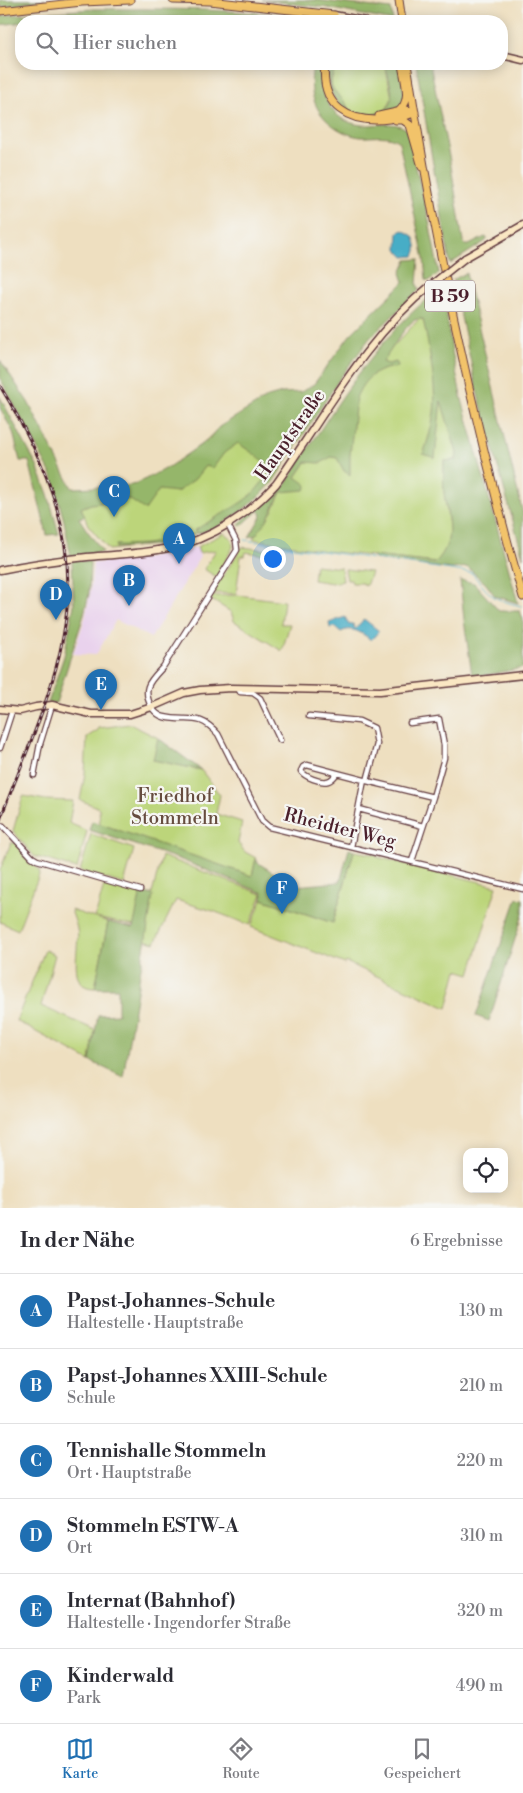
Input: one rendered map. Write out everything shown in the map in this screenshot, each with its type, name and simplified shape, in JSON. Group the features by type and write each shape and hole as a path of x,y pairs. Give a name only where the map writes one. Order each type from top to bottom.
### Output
{"main road":[{"path":"0,10 82,2 130,0"},
{"path":"173,0 219,2 312,15"},
{"path":"399,0 401,15"},
{"path":"325,70 326,89 331,100 340,110 349,115 383,122 402,120 410,125 416,152 429,187"},
{"path":"398,112 406,101 403,70"},
{"name":"B 59","path":"409,70 450,298 478,426 523,597"},
{"path":"373,120 375,117 406,110 415,112"},
{"path":"373,120 408,116 415,112"}],"street":[{"path":"508,56 523,60"},
{"name":"Hauptstraße","path":"0,570 59,560 162,549 200,539 228,525 264,497 276,484 359,362 403,311 431,285 466,258 523,225"},
{"path":"152,707 147,690 150,682 163,667 237,550 236,541 228,525"},
{"path":"0,710 12,711 52,706 80,712 119,715 130,714 152,707 190,691 238,688 380,690 523,675"},
{"path":"238,688 240,692 253,693 260,698 280,740"},
{"path":"34,775 40,744 52,706"},
{"name":"Rheidter Weg","path":"152,707 157,714 163,717 197,719 218,734 265,824 350,847 523,889"},
{"path":"0,748 12,711"},
{"path":"309,716 359,721 374,728 377,744 366,780 350,847"},
{"path":"410,723 439,719 444,745 444,758 412,861"},
{"path":"338,773 325,782 303,775 301,771 303,767 308,765 433,797"},
{"path":"359,809 423,826"},
{"path":"3,826 37,860 140,890"}],"shaded area":[{"path":"197,547 200,557 151,638 116,620 96,655 73,654 85,618 93,563 148,558"}],"green space":[{"path":"0,0 45,0 0,7"},
{"path":"262,0 315,0 391,9 392,15 363,15 328,8"},
{"path":"94,9 178,9 234,11 271,15 15,15 15,23 0,25 0,17 12,15"},
{"path":"312,70 320,70 324,95 328,104 341,118 351,123 362,125 398,125 407,130 428,216 439,273 429,281 426,280 424,259 399,142 385,137 354,136 334,126 322,116 313,98"},
{"path":"329,70 334,70 331,80 332,87 345,102 348,109 362,114 381,112 390,103 392,96 386,70 400,70 405,97 399,108 385,113 371,115 358,114 347,110 338,102 331,92 328,80"},
{"path":"334,70 386,70 392,98 386,110 377,114 367,115 352,112 332,87 331,80"},
{"path":"417,70 431,70 451,166 463,241 465,245 469,245 485,237 487,238 486,241 450,264"},
{"path":"419,259 417,284 419,290 369,339 340,378 273,482 259,497 239,513 214,529 198,533 194,531 238,505 251,495 274,468 238,443 224,453 213,468 205,466 195,479 177,492 159,490 145,510 129,499 91,504 81,508 85,516 79,518 103,552 80,555 81,561 90,561 89,594 56,703 48,703 64,656 74,605 72,562 52,476 0,378 0,360 28,402 72,488 136,484 170,466 209,439 219,427 268,397 282,393 301,392 314,384 350,335 404,282 401,273 407,260"},
{"path":"466,273 523,514 523,557 478,395 453,280"},
{"path":"442,287 461,396 518,603 495,596 486,584 467,567 452,569 374,559 373,556 435,563 442,554 448,538 444,461 456,460 457,453 441,401 435,458 423,454 431,428 435,402 432,366 423,319 415,320 407,327 383,362 388,364 396,362 397,367 377,372 367,380 359,391 356,398 350,455 350,475 344,471 337,458 331,457 321,463 306,462 296,477 307,485 305,490 281,492 267,520 256,535 249,537 262,515 259,510 241,526 239,524 274,491 283,488 336,406 374,354 417,308"},
{"path":"419,319 423,319 457,453 456,460 444,461 444,491 450,533 446,564 326,551 253,539 273,510 281,492 296,477 364,378"},
{"path":"0,397 37,466 48,494 59,534 47,535 29,461 20,461 13,432 0,408"},
{"path":"219,427 283,468 262,490 199,533 142,546 109,550 88,525 76,496 137,484 170,467 202,443"},
{"path":"177,529 181,534 188,530 191,535 158,545 116,548 116,545 147,544 171,539 176,535"},
{"path":"224,533 232,539 233,547 216,577 204,569 216,550 199,553 197,547"},
{"path":"242,547 273,551 277,557 272,560 272,556 246,552 245,556 241,556 236,594 217,593 212,595 211,594"},
{"path":"315,565 341,568 343,581 332,583 313,580"},
{"path":"345,569 371,572 366,586 362,583 352,583 351,580 347,580"},
{"path":"460,580 474,583 499,611 520,611 523,619 523,668 481,676 472,675"},
{"path":"238,595 284,601 281,624 290,624 282,651 234,621 231,612 210,599 213,596"},
{"name":"Friedhof Stommeln","path":"130,724 158,738 154,760 201,770 220,795 216,814 242,822 238,843 245,852 256,858 252,877 100,824 99,808 80,800 85,774 87,737 99,728"},
{"path":"158,738 200,769 201,770 153,760"},
{"path":"23,796 46,800 73,801 69,823 87,831 77,869 34,856 13,831"},
{"path":"92,821 252,876 256,858 258,863 295,886 340,882 349,849 354,851 333,923 262,899 263,893 179,859 89,830"},
{"path":"91,834 134,849 124,884 80,871"},
{"path":"11,843 17,843 40,872 18,930 0,922 0,870"},
{"path":"354,851 377,855 377,857 497,886 470,974 457,970 447,1008 346,962 345,964 251,927 262,899 333,923"},
{"path":"162,856 262,894 250,925 176,900 155,943 140,939"},
{"path":"105,882 141,892 134,926 96,918 108,922 95,988 80,982 77,974 78,936 71,910 95,918"},
{"path":"141,892 153,895 123,1077 90,1061 98,1015 118,1014 118,988 95,988 108,922 133,928"},
{"path":"517,898 523,899 523,914 489,1021 476,1016"},
{"path":"45,950 55,955 41,1006 95,1030 90,1061 16,1021"}],"water":[{"path":"403,230 413,236 416,246 414,256 404,257 397,250 398,233"},
{"path":"345,617 349,625 353,624 355,629 364,619 379,631 371,640 357,631 345,630 341,632 335,627 330,628 329,623"}],"waterway":[{"path":"245,540 472,573 493,596 521,606"}],"railway":[{"path":"0,386 33,445 46,475 64,537 68,570 63,637 52,683 0,820"}],"place":[{"name":"Tennishalle Stommeln","path":"114,517"},
{"name":"Papst-Johannes-Schule","path":"179,564"},
{"name":"Papst-Johannes XXIII-Schule","path":"129,606"},
{"name":"Stommeln ESTW-A","path":"56,620"},
{"name":"Internat (Bahnhof)","path":"101,710"},
{"name":"Kinderwald","path":"282,914"}]}
